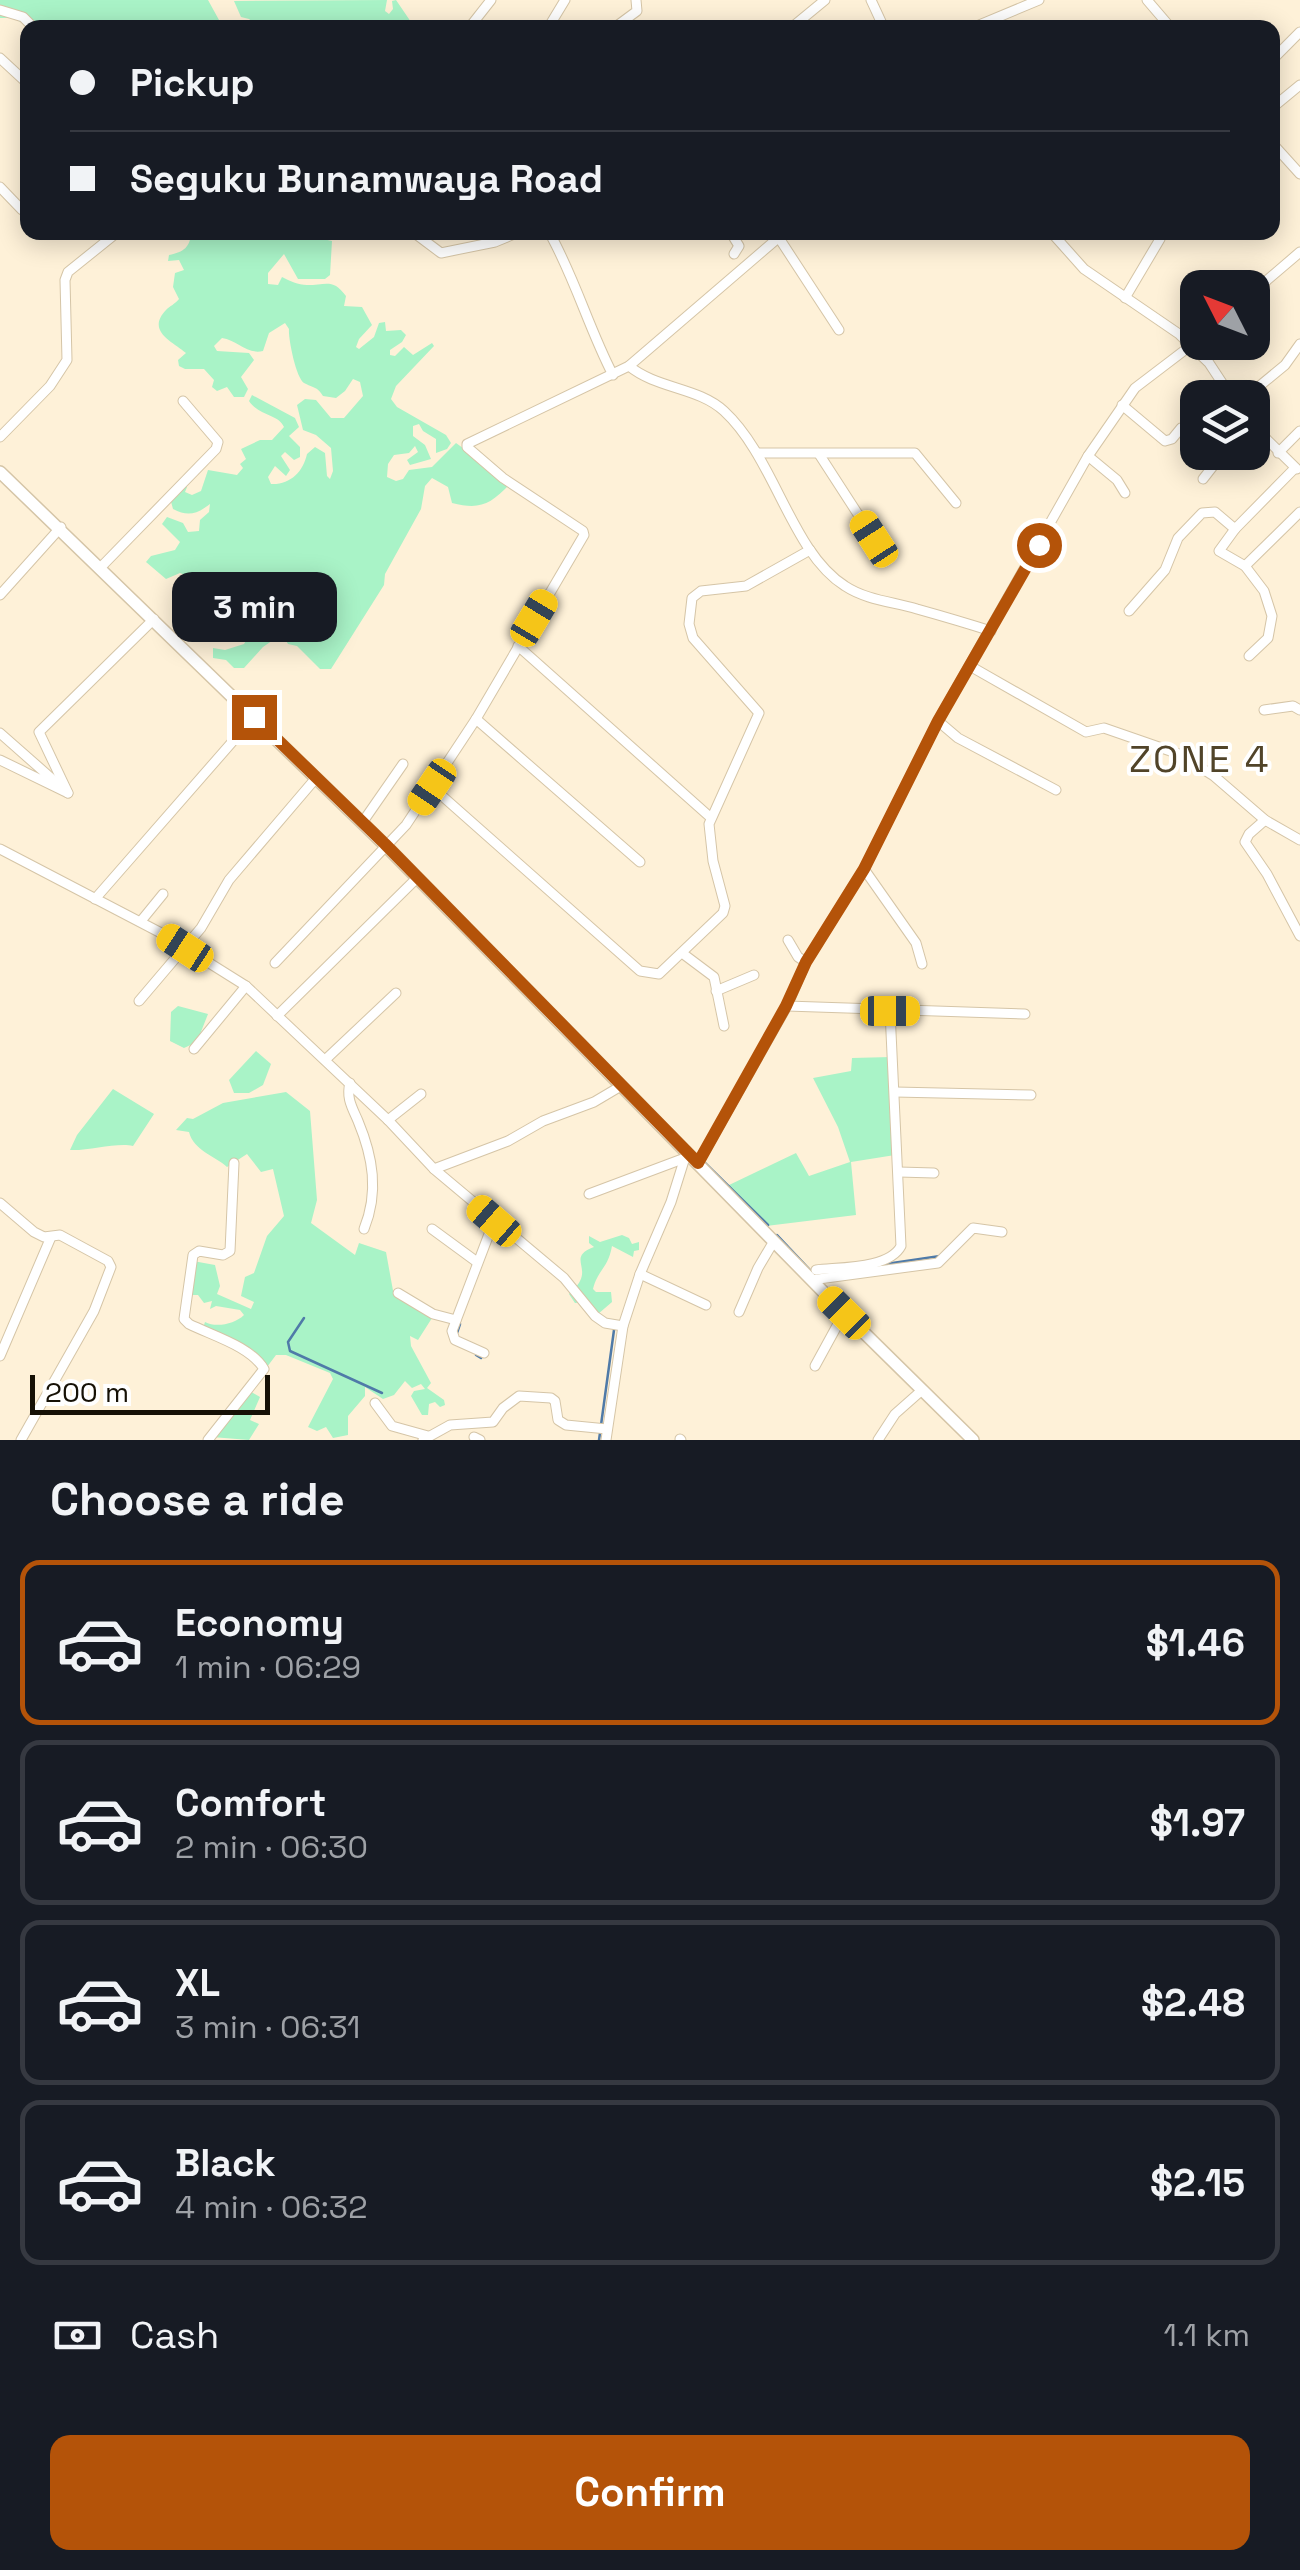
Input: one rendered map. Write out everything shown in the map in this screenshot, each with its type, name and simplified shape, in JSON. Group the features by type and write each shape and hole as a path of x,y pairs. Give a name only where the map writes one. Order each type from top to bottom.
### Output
{"main road":[{"path":"0,472 385,844 686,1154 814,1275 844,1313 967,1438"}],"street":[{"path":"475,20 491,0"},
{"path":"624,20 637,10 636,0"},
{"path":"801,20 825,0"},
{"path":"991,20 1040,0"},
{"path":"1147,0 1164,20"},
{"path":"0,10 26,20"},
{"path":"1280,52 1300,32"},
{"path":"0,58 20,77"},
{"path":"1280,101 1300,85"},
{"path":"1280,151 1300,174"},
{"path":"0,187 20,208"},
{"path":"0,437 50,386 67,360 65,280 68,272 108,240"},
{"path":"424,240 441,252 500,240"},
{"path":"553,240 613,375"},
{"path":"734,254 740,246 736,240"},
{"path":"275,963 406,825 476,719 584,532 503,478 467,444 629,366 775,240"},
{"path":"784,240 839,330"},
{"path":"1058,240 1084,269 1180,333"},
{"path":"1124,298 1159,240"},
{"path":"1270,278 1300,252"},
{"path":"1266,380 1300,344"},
{"path":"698,1163 786,1006 806,962 864,869 938,721 1088,456 1142,381 1180,353"},
{"path":"629,366 639,375 722,409 759,453 810,550 832,576 855,592 990,631"},
{"path":"101,567 216,449 218,442 213,433 184,401"},
{"path":"1122,405 1165,441 1180,429"},
{"path":"1278,453 1300,431"},
{"path":"1249,656 1268,638 1272,616 1264,591 1245,566 1219,551 1235,530 1298,469 1270,444"},
{"path":"759,453 915,453 956,504"},
{"path":"819,454 874,539"},
{"path":"1088,456 1125,493"},
{"path":"1203,479 1210,470"},
{"path":"1129,611 1165,570 1175,541 1202,513 1215,512 1235,530"},
{"path":"1245,566 1300,512"},
{"path":"0,595 60,528"},
{"path":"432,787 640,971 660,974 720,918 725,906 708,835 710,817 759,712 692,638 688,610 692,598 700,591 746,586 810,550"},
{"path":"68,793 39,732 154,619"},
{"path":"518,646 710,817"},
{"path":"970,666 1086,732 1104,728 1180,754 1214,776 1264,820 1300,840"},
{"path":"1264,710 1293,706 1300,710"},
{"path":"95,899 254,717"},
{"path":"476,719 640,862"},
{"path":"938,721 958,738 1056,790"},
{"path":"0,733 68,793"},
{"path":"0,760 68,793"},
{"path":"362,822 403,764"},
{"path":"139,1002 201,928 229,880 316,778"},
{"path":"1264,820 1248,834 1246,845 1267,874 1300,936"},
{"path":"0,849 141,922 246,986 350,1083 434,1169 564,1278 595,1316 605,1323 623,1326"},
{"path":"864,869 916,943 922,964"},
{"path":"277,1016 418,878"},
{"path":"141,922 164,894"},
{"path":"788,940 798,957 806,962"},
{"path":"682,954 710,972 724,1026"},
{"path":"716,991 754,974"},
{"path":"194,1049 246,986"},
{"path":"325,1060 396,993"},
{"path":"786,1006 1025,1014"},
{"path":"814,1275 886,1260 897,1255 901,1246 890,1011"},
{"path":"350,1083 350,1104 368,1150 374,1192 364,1228"},
{"path":"434,1169 508,1141 622,1086"},
{"path":"896,1092 1031,1095"},
{"path":"388,1120 421,1094"},
{"path":"589,1194 686,1154"},
{"path":"375,1403 392,1426 426,1438 450,1425 493,1422 519,1396 551,1398 558,1420 606,1435 623,1326 640,1274 672,1202 686,1154"},
{"path":"208,1440 264,1369 244,1350 184,1319 194,1254 199,1250 223,1254 230,1251 234,1163"},
{"path":"900,1172 934,1173"},
{"path":"0,1203 34,1232 51,1237 60,1234 108,1261 111,1267 94,1311 20,1440"},
{"path":"484,1353 453,1338 456,1320 494,1221"},
{"path":"432,1228 477,1262"},
{"path":"814,1275 938,1262 973,1228 1002,1232"},
{"path":"0,1356 51,1237"},
{"path":"739,1312 774,1241"},
{"path":"640,1274 706,1305"},
{"path":"398,1293 433,1314 456,1320"},
{"path":"815,1366 844,1313"},
{"path":"878,1440 896,1414 921,1391"}],"green space":[{"path":"0,0 208,0 219,20 20,22 0,18"},
{"path":"387,0 385,11 389,14 392,1 396,0 410,20 250,20 241,17 234,1"},
{"path":"332,241 330,275 325,279 298,279 284,254 268,273 268,284 278,285 282,277 300,284 337,287 346,296 344,306 362,307 372,325 359,339 359,349 374,337 379,323 385,322 386,331 401,330 406,335 390,350 390,355 395,356 404,347 413,355 432,343 434,346 396,386 391,399 397,407 446,435 451,443 436,453 436,439 419,424 413,426 413,436 425,445 431,459 410,465 407,460 418,452 415,446 409,453 394,455 387,477 396,481 409,470 432,467 456,443 511,483 490,501 470,506 452,503 448,487 432,478 425,486 421,509 385,574 384,585 331,669 320,669 297,646 288,644 282,634 244,668 234,668 226,660 213,658 213,648 225,650 244,644 252,630 268,628 272,622 248,595 218,602 188,576 180,573 166,579 146,562 151,556 175,550 180,542 162,524 167,517 183,523 188,532 199,531 200,520 209,512 210,504 192,513 173,509 169,494 182,481 187,487 185,492 192,495 201,491 208,470 237,475 246,459 241,449 260,440 272,440 284,427 253,406 249,401 252,395 295,418 299,427 289,436 300,447 300,457 294,460 285,452 281,456 290,470 286,476 275,466 268,477 271,484 295,476 315,447 325,453 330,479 333,471 331,448 303,430 297,405 305,399 316,400 331,418 344,418 363,396 360,382 353,379 336,398 323,396 304,383 295,366 285,323 269,333 263,351 252,351 222,338 214,346 217,351 249,353 254,360 241,377 248,389 244,397 234,397 227,387 217,391 212,387 214,380 204,369 179,366 178,360 186,353 163,335 159,324 166,310 179,299 173,287 175,273 184,270 179,260 168,261 169,255 189,242"},
{"path":"178,1006 208,1014 197,1042 184,1048 170,1041 171,1012"},
{"path":"256,1051 271,1064 263,1085 249,1093 234,1093 229,1080"},
{"path":"891,1057 895,1155 851,1162 856,1215 766,1226 727,1186 796,1153 809,1176 850,1162 838,1127 813,1078 851,1071 852,1058"},
{"path":"113,1089 154,1114 133,1146 70,1150 77,1135"},
{"path":"286,1092 310,1111 317,1200 311,1223 355,1255 359,1243 386,1252 394,1296 432,1318 418,1340 410,1336 411,1346 431,1383 427,1388 444,1400 445,1405 440,1407 435,1402 429,1404 428,1415 422,1415 411,1396 414,1391 425,1389 421,1384 412,1388 405,1381 394,1395 383,1399 365,1387 365,1396 348,1416 348,1435 333,1438 326,1427 317,1431 308,1427 333,1379 330,1373 286,1355 276,1355 267,1367 253,1350 203,1328 205,1322 225,1324 244,1315 240,1310 216,1306 210,1309 212,1301 204,1303 198,1295 189,1295 193,1261 215,1265 220,1286 217,1294 251,1309 254,1302 241,1296 245,1277 254,1273 267,1236 284,1216 273,1169 261,1172 247,1154 227,1167 200,1148 189,1132 176,1130 187,1118 193,1119 223,1103"},
{"path":"622,1235 632,1244 639,1242 639,1250 634,1251 633,1257 612,1246 593,1289 611,1292 612,1302 598,1314 584,1302 575,1303 569,1294 582,1276 582,1254 594,1247 589,1236 600,1242"},
{"path":"248,1390 260,1397 250,1420 259,1424 249,1440 212,1437"}],"waterway":[{"path":"705,1163 768,1225"},
{"path":"777,1235 810,1270"},
{"path":"879,1265 940,1256"},
{"path":"304,1318 288,1342 290,1351 382,1393"},
{"path":"457,1333 460,1324"},
{"path":"601,1425 614,1330"},
{"path":"476,1355 481,1358"},
{"path":"599,1440 600,1433"}],"district":[{"name":"ZONE 4","path":"1200,759"}],"route":[{"path":"254,717 385,844 698,1163 786,1006 806,962 864,869 938,721 1039,545"}]}
